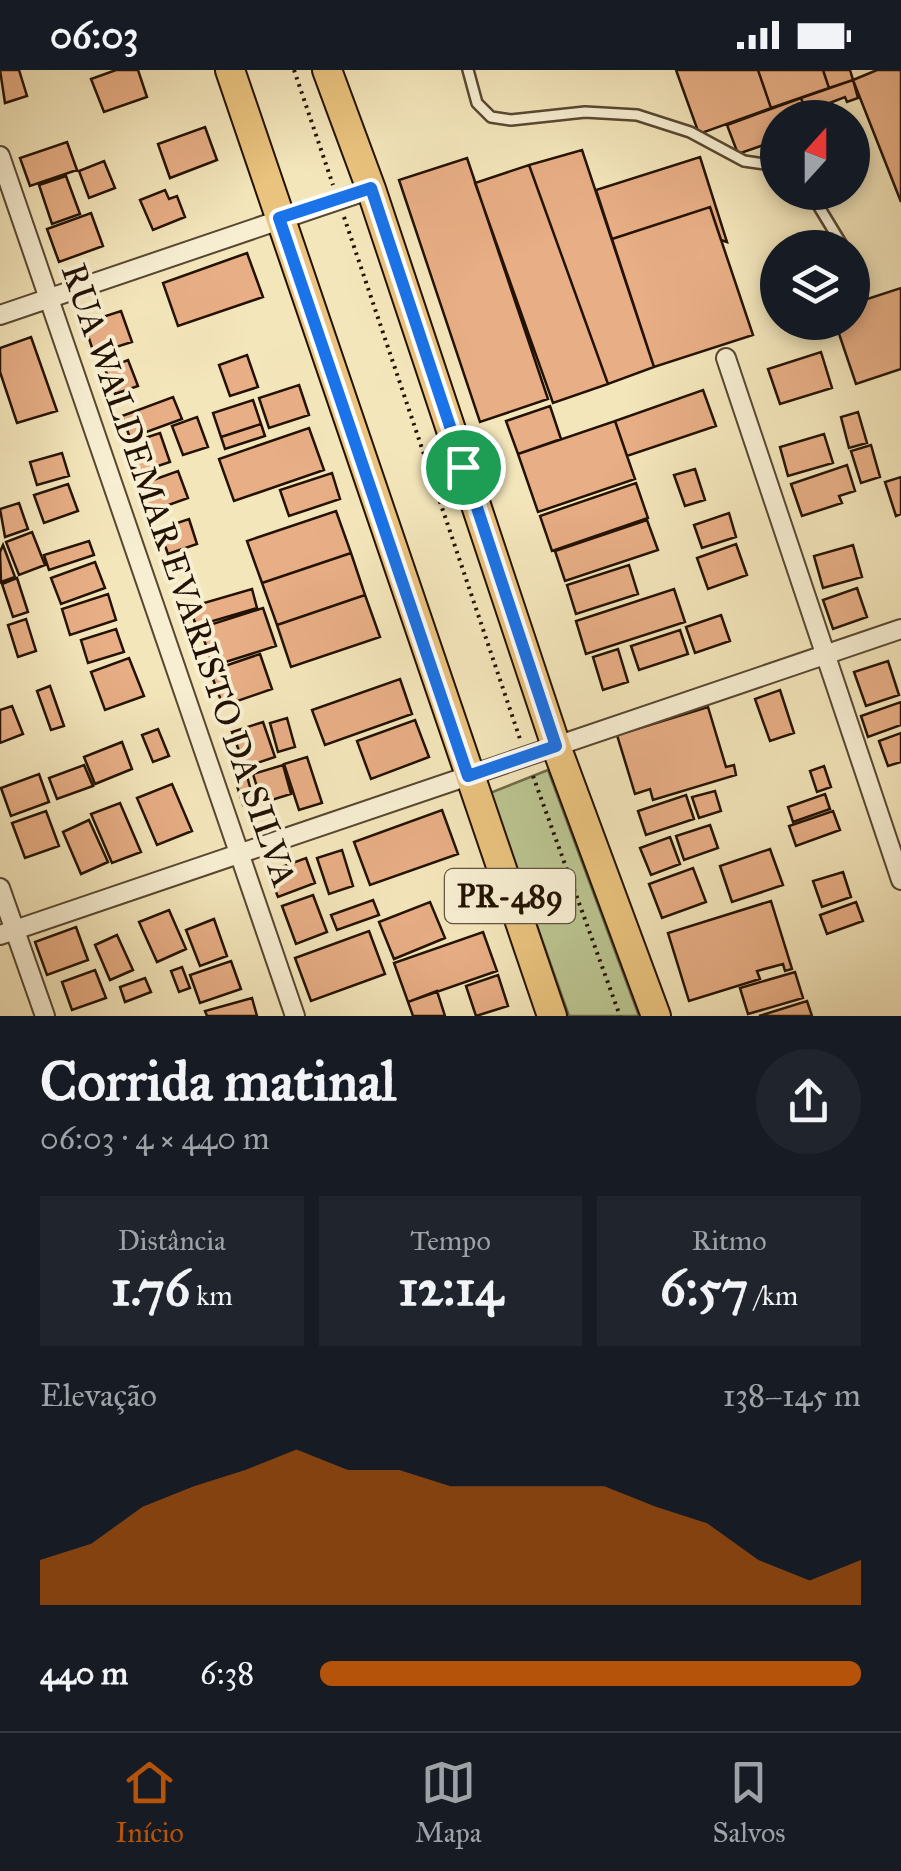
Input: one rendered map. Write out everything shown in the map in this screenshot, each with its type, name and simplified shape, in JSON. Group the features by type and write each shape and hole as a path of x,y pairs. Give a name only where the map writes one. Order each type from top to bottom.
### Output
{"main road":[{"name":"PR-489","path":"230,70 552,1016"},
{"name":"PR-489","path":"327,70 371,188 556,746 656,1016"}],"street":[{"name":"RUA WALDEMAR EVARISTO DA SILVA","path":"0,156 295,1016"},
{"path":"0,314 371,188"},
{"path":"726,358 901,880"},
{"path":"7,932 901,629"},
{"path":"0,888 7,932 45,1016"}],"lane":[{"path":"468,70 476,103 491,116 510,120 585,112 637,115 690,132 744,161 760,163"}],"path":[{"path":"294,70 526,756 620,1016"}],"green space":[{"path":"548,770 639,1016 569,1016 490,793"}],"building":[{"path":"0,70 19,70 27,96 5,103"},
{"path":"116,70 138,70 147,97 104,112 91,79"},
{"path":"676,70 758,70 768,100 760,100 760,112 699,134"},
{"path":"758,70 823,70 829,88 794,100 768,100"},
{"path":"823,70 850,70 853,80 829,88"},
{"path":"877,70 901,70 901,202 870,123 870,100 861,100 853,80"},
{"path":"853,80 858,98 802,100"},
{"path":"760,113 760,146 738,154 727,125"},
{"path":"205,127 217,160 170,178 158,144"},
{"path":"67,142 77,170 30,186 20,158"},
{"path":"582,150 654,367 608,384 529,165"},
{"path":"700,157 727,242 721,240 710,207 612,239 596,190"},
{"path":"467,158 548,399 480,422 399,180"},
{"path":"104,161 115,188 89,198 79,171"},
{"path":"529,165 608,384 553,403 475,183"},
{"path":"66,176 80,214 52,224 39,185"},
{"path":"165,190 169,199 177,196 185,217 153,230 140,200"},
{"path":"710,207 753,335 654,367 612,239"},
{"path":"91,213 103,246 59,262 47,229"},
{"path":"247,253 263,297 178,326 163,283"},
{"path":"901,288 901,369 856,384 841,340 870,340 870,298"},
{"path":"121,311 132,342 94,354 84,323"},
{"path":"31,337 57,411 17,423 0,372 0,348"},
{"path":"821,352 832,388 780,404 768,369"},
{"path":"247,355 258,387 230,396 219,365"},
{"path":"128,360 138,386 115,394 105,369"},
{"path":"299,385 309,415 269,428 259,398"},
{"path":"703,390 716,426 627,456 615,421"},
{"path":"173,397 182,419 130,438 122,416"},
{"path":"253,400 261,424 221,437 213,413"},
{"path":"550,406 561,439 518,454 506,421"},
{"path":"858,412 867,443 849,448 841,417"},
{"path":"197,417 208,447 183,455 172,426"},
{"path":"615,421 635,479 538,512 518,454"},
{"path":"261,424 265,436 225,449 221,437"},
{"path":"309,428 324,470 234,501 219,459"},
{"path":"160,433 170,462 140,472 129,443"},
{"path":"824,434 833,463 788,476 780,447"},
{"path":"871,445 880,477 861,483 851,451"},
{"path":"62,453 69,476 37,485 30,462"},
{"path":"847,465 855,491 839,496 842,503 802,516 791,484"},
{"path":"695,469 705,500 685,506 674,475"},
{"path":"178,471 188,498 149,512 139,485"},
{"path":"332,473 340,499 289,516 280,490"},
{"path":"901,477 901,514 896,516 885,482"},
{"path":"636,483 648,518 552,551 540,516"},
{"path":"68,484 78,511 44,523 34,495"},
{"path":"19,503 28,529 5,537 0,509"},
{"path":"336,511 351,553 262,583 247,541"},
{"path":"729,513 736,537 702,548 694,525"},
{"path":"189,519 197,544 168,554 159,529"},
{"path":"647,520 658,550 565,581 555,551"},
{"path":"32,532 45,565 19,575 6,542"},
{"path":"89,541 94,555 49,570 44,555"},
{"path":"736,544 747,575 708,589 697,558"},
{"path":"3,545 15,577 1,582 0,552"},
{"path":"853,545 862,577 823,588 814,556"},
{"path":"351,553 365,595 277,625 262,583"},
{"path":"95,562 105,588 61,604 51,578"},
{"path":"629,565 638,594 576,614 567,585"},
{"path":"17,578 28,612 13,617 2,584"},
{"path":"857,588 867,617 833,629 823,600"},
{"path":"252,589 257,608 196,626 190,607"},
{"path":"674,589 685,622 586,654 576,621"},
{"path":"108,594 116,620 70,635 62,609"},
{"path":"365,595 380,637 291,667 277,625"},
{"path":"263,608 276,646 213,666 200,628"},
{"path":"721,615 730,641 695,653 686,627"},
{"path":"26,619 36,651 18,657 8,625"},
{"path":"116,629 124,652 88,663 81,640"},
{"path":"680,630 688,654 639,670 631,646"},
{"path":"618,649 628,682 603,690 593,657"},
{"path":"260,654 272,689 223,706 210,671"},
{"path":"129,658 144,696 105,710 91,672"},
{"path":"888,661 899,695 866,706 854,672"},
{"path":"400,679 412,714 325,745 312,710"},
{"path":"50,686 64,726 51,730 37,691"},
{"path":"780,690 794,733 770,741 755,699"},
{"path":"901,702 901,725 868,737 861,716"},
{"path":"12,706 23,734 0,743 0,710"},
{"path":"708,707 726,767 734,765 736,775 653,800 650,789 635,794 617,735"},
{"path":"287,718 295,747 278,752 270,723"},
{"path":"415,720 429,757 371,779 357,741"},
{"path":"263,722 275,757 245,767 232,732"},
{"path":"158,729 169,756 153,762 142,735"},
{"path":"901,733 901,762 888,766 879,741"},
{"path":"122,742 132,769 95,784 84,757"},
{"path":"307,757 322,803 299,810 284,764"},
{"path":"84,765 93,786 57,799 49,778"},
{"path":"283,765 291,794 262,803 253,774"},
{"path":"824,766 831,787 817,792 810,771"},
{"path":"246,772 254,802 243,805 234,776"},
{"path":"39,774 49,802 11,816 1,788"},
{"path":"172,784 192,831 157,845 137,798"},
{"path":"715,791 721,811 699,818 692,797"},
{"path":"825,794 830,809 793,822 788,807"},
{"path":"686,795 694,819 646,835 638,811"},
{"path":"120,803 141,852 112,863 91,814"},
{"path":"442,810 458,854 370,885 354,842"},
{"path":"46,811 59,846 25,858 12,823"},
{"path":"833,811 840,830 796,846 789,826"},
{"path":"89,820 108,862 81,874 63,832"},
{"path":"710,825 718,848 684,860 676,836"},
{"path":"670,837 680,864 651,875 640,848"},
{"path":"770,849 783,885 732,902 720,866"},
{"path":"342,850 353,886 329,894 317,858"},
{"path":"306,858 315,883 278,897 268,872"},
{"path":"693,868 706,902 662,918 649,884"},
{"path":"843,872 851,897 822,907 813,881"},
{"path":"313,895 327,932 296,944 282,906"},
{"path":"373,900 379,915 337,930 331,915"},
{"path":"771,901 792,969 785,971 783,964 757,971 760,979 689,1001 668,933"},
{"path":"430,902 445,938 394,959 379,922"},
{"path":"856,902 863,921 827,934 820,915"},
{"path":"169,910 186,949 157,962 139,922"},
{"path":"214,919 227,956 200,966 186,930"},
{"path":"76,927 88,960 47,975 35,942"},
{"path":"369,931 385,974 311,1001 295,958"},
{"path":"483,932 497,971 408,1002 394,963"},
{"path":"117,935 133,970 110,980 95,945"},
{"path":"231,961 241,989 200,1003 190,975"},
{"path":"182,967 190,988 179,992 171,971"},
{"path":"95,970 106,998 72,1010 62,982"},
{"path":"795,972 803,998 748,1014 740,988"},
{"path":"498,975 508,1006 476,1016 466,986"},
{"path":"145,978 151,992 125,1002 120,987"},
{"path":"437,991 445,1016 413,1016 408,1002"},
{"path":"252,998 257,1016 207,1016 205,1011"},
{"path":"807,1001 812,1016 759,1016"}],"route":[{"path":"371,188 463,467 556,746 468,776 279,218 371,188"}]}
